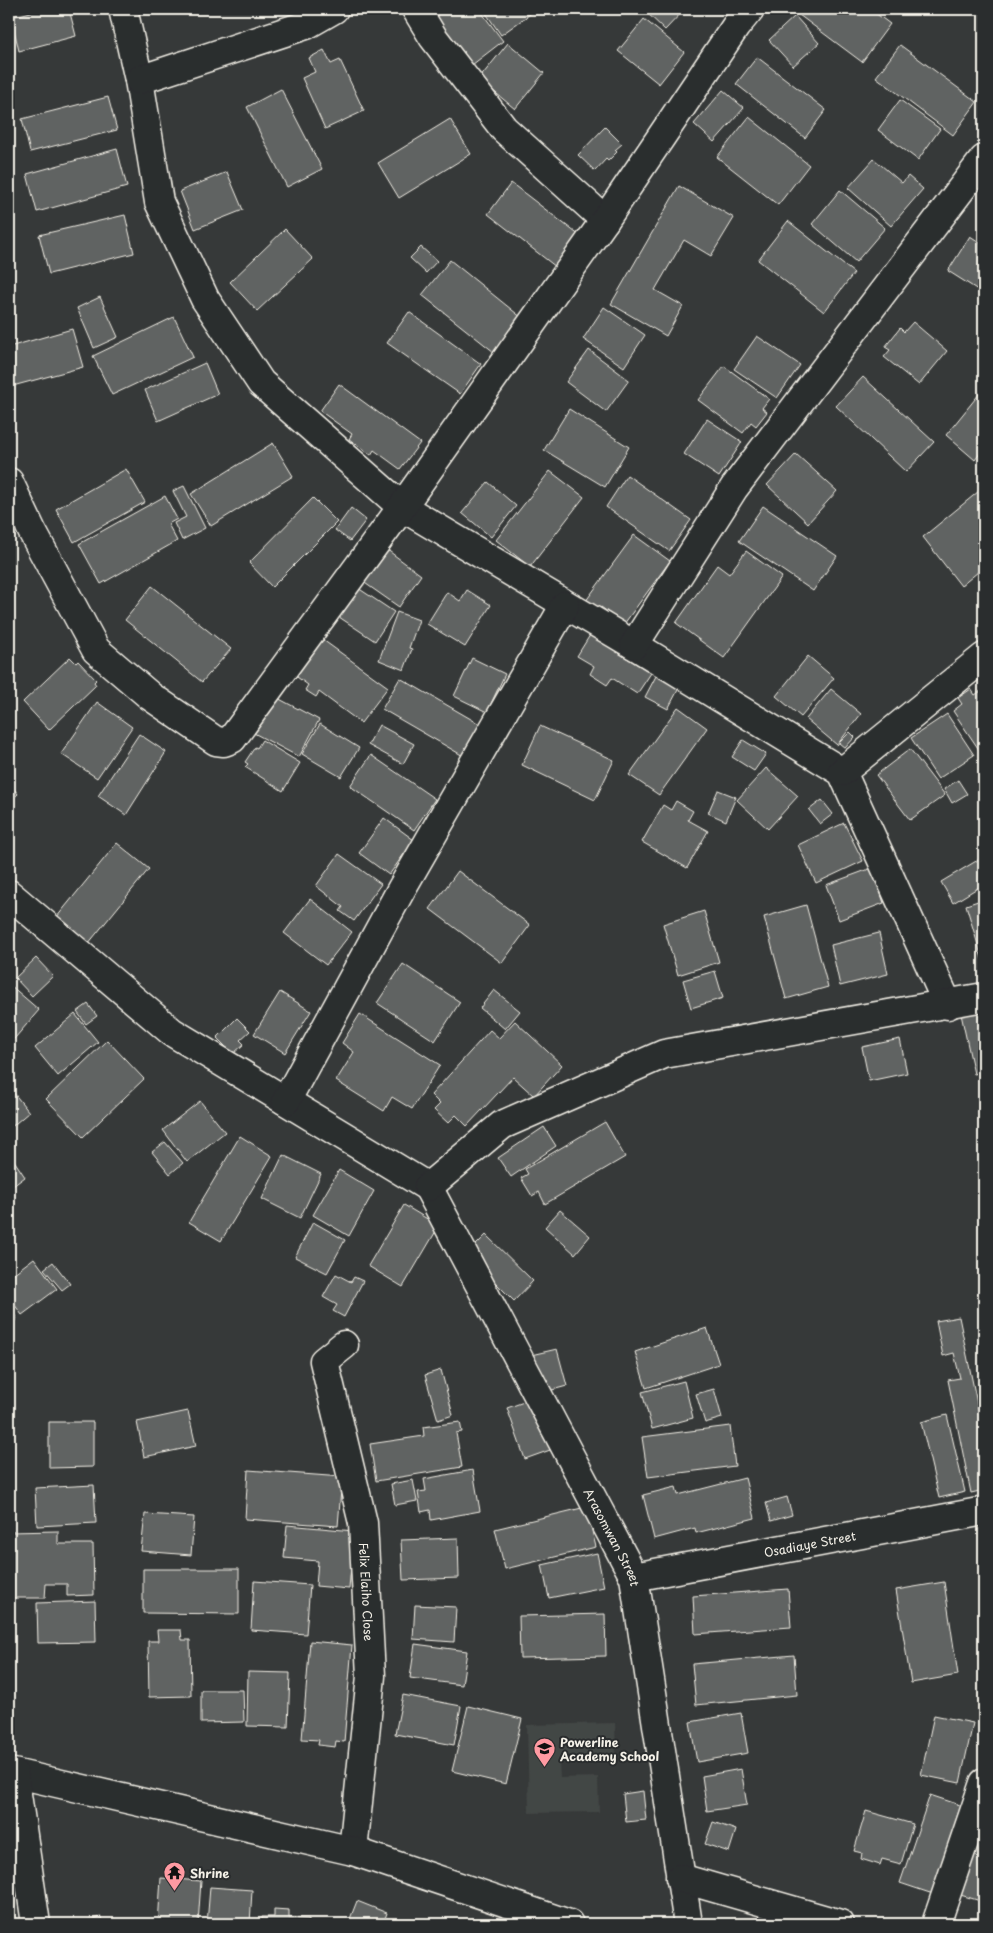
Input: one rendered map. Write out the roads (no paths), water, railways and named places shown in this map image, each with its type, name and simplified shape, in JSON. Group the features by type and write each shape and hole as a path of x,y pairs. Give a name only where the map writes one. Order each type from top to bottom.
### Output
{"street":[{"path":"123,9 139,80 159,202 205,299 261,383 402,507 842,772 948,1005"},
{"path":"139,80 306,25 334,9"},
{"path":"416,9 432,37 504,129 605,220"},
{"path":"9,482 32,531 96,650 150,696 216,741 224,742 232,739 402,507 605,220 736,26 750,9"},
{"path":"634,645 734,488 984,159"},
{"path":"286,1101 402,888 565,605"},
{"path":"842,772 984,656"},
{"path":"9,894 172,1032 428,1187 502,1125 664,1054 948,1005 984,997"},
{"name":"Arasomwan Street","path":"428,1187 634,1577 688,1924"},
{"name":"Felix Elaiho Close","path":"344,1345 324,1362 363,1523 371,1676 353,1851"},
{"name":"Osadiaye Street","path":"634,1577 984,1511"},
{"path":"36,1924 11,1773 353,1851 569,1924"},
{"path":"936,1924 984,1783"},
{"path":"680,1878 840,1924"}],"place":[{"name":"Powerline Academy School","path":"544,1768"},
{"name":"Shrine","path":"174,1892"}]}
